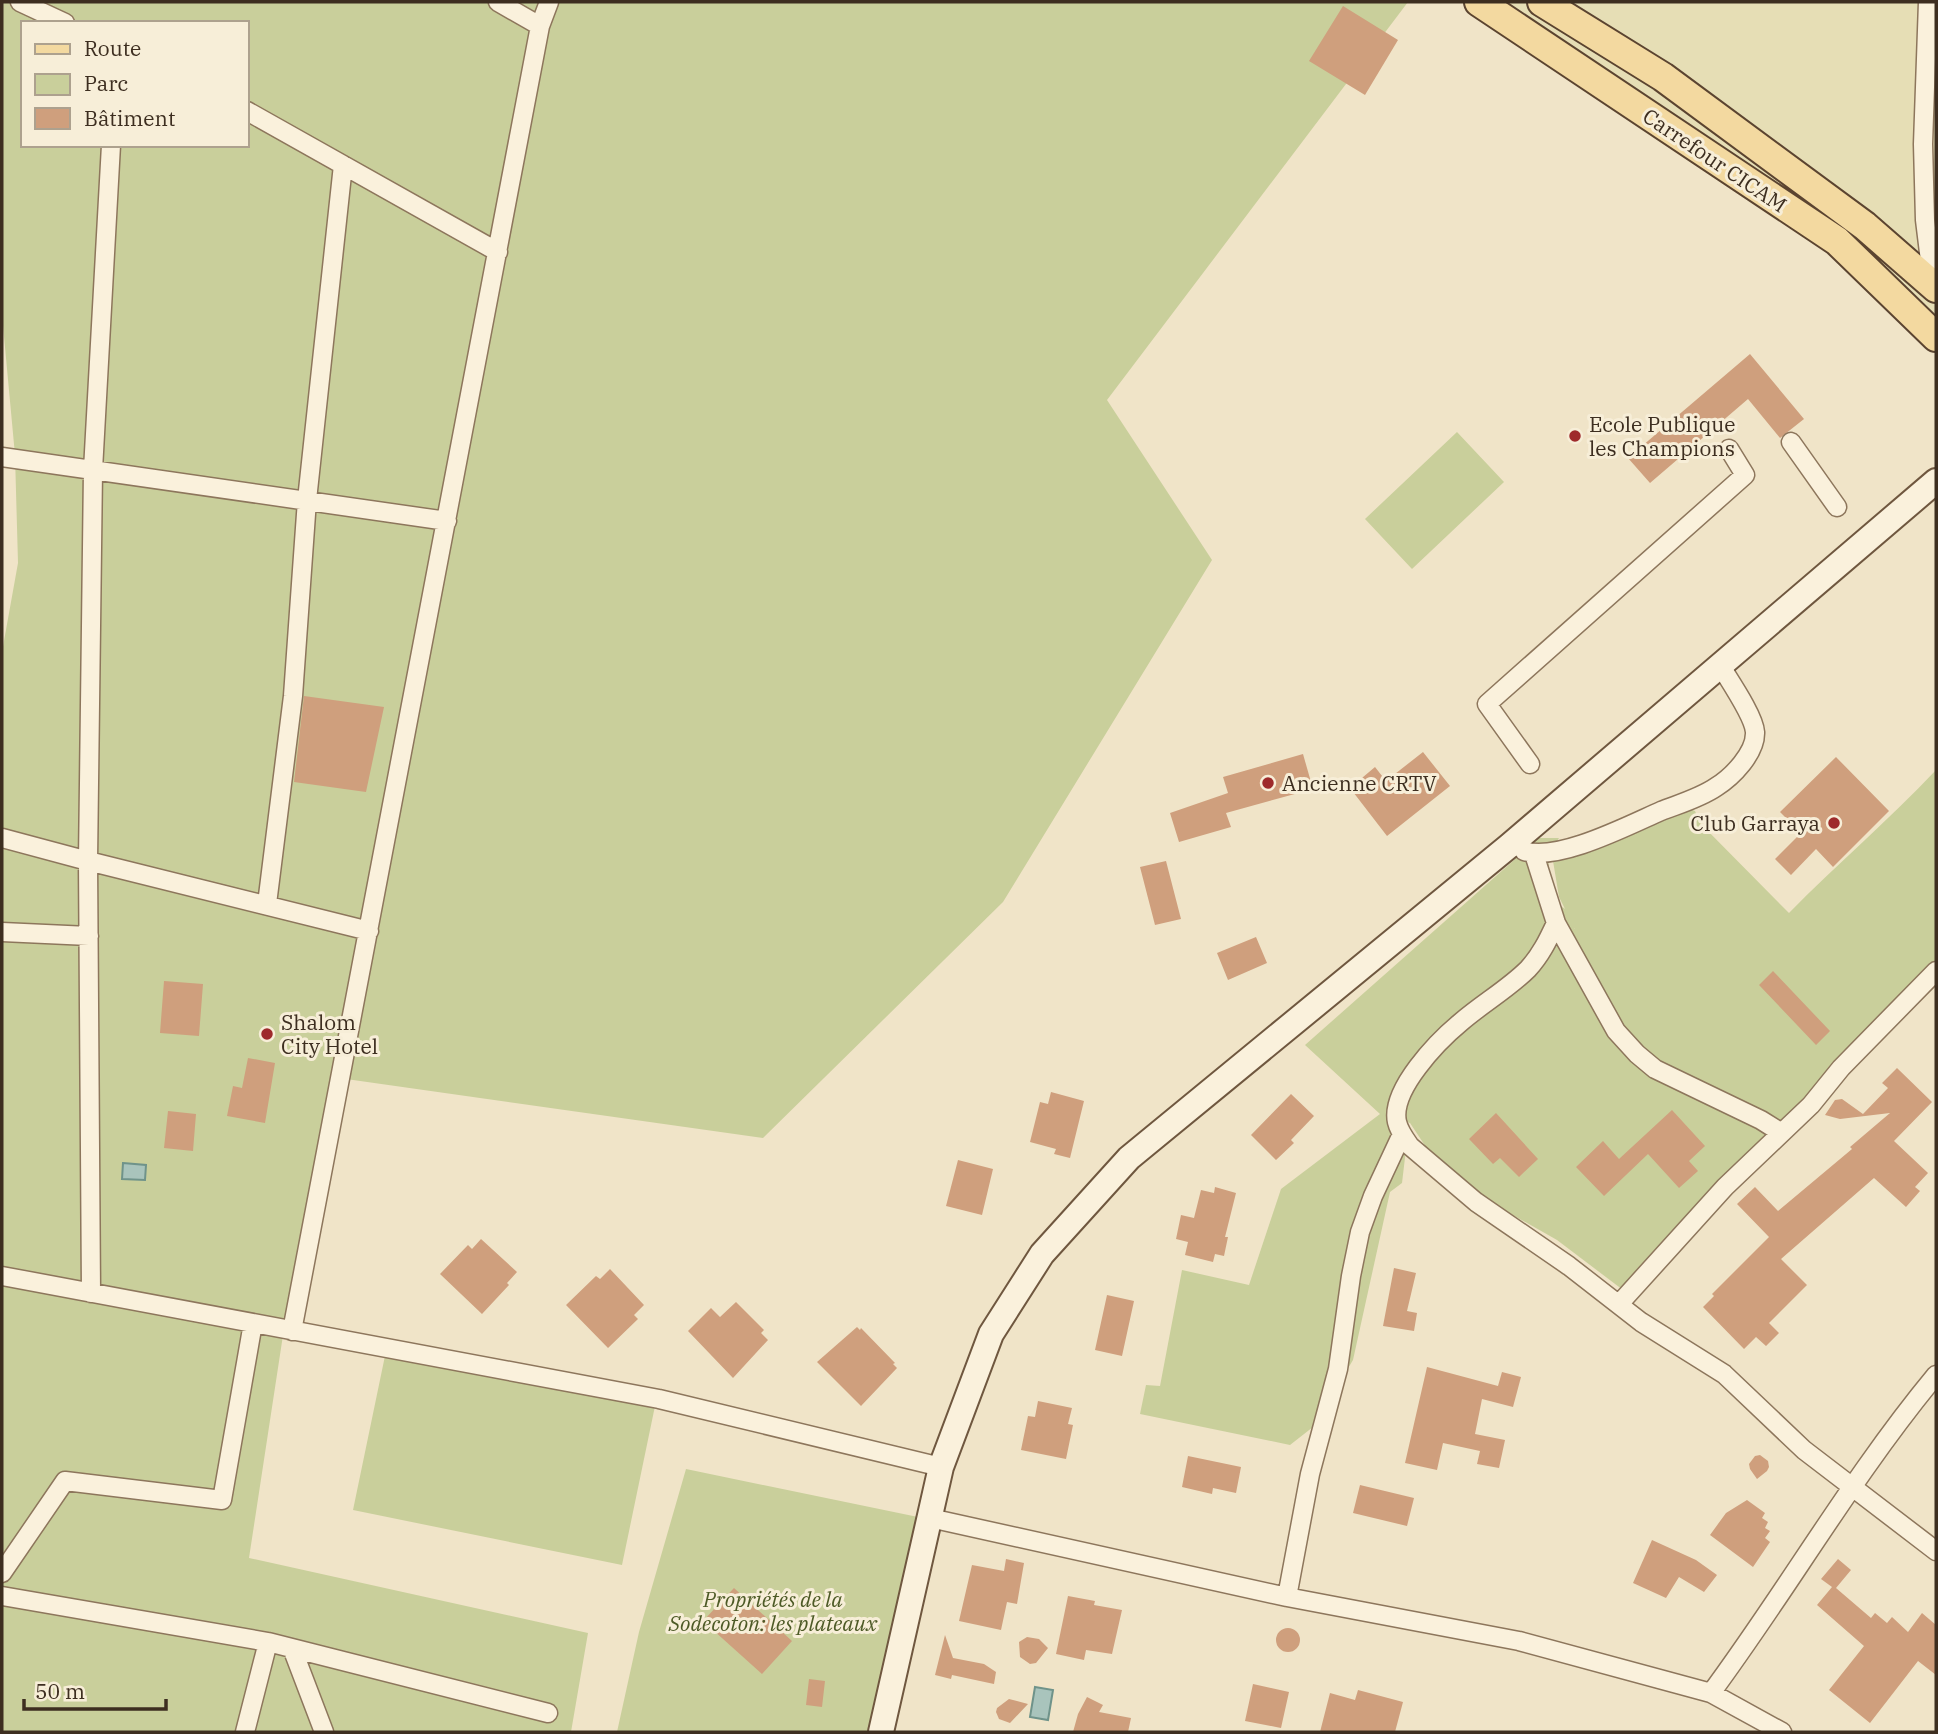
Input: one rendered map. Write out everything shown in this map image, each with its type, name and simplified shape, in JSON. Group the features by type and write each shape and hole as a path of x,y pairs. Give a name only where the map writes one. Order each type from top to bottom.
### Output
{"main road":[{"name":"Carrefour CICAM","path":"1479,2 1837,241 1936,337"},
{"path":"1542,2 1663,77 1865,226 1935,287"}],"street":[{"path":"20,2 61,21"},
{"path":"498,2 540,26"},
{"path":"292,1331 540,26 549,2"},
{"path":"1928,2 1923,144 1925,220 1935,287"},
{"path":"248,112 498,252"},
{"path":"91,1293 88,862 93,470 111,147"},
{"path":"267,904 293,696 307,500 342,165"},
{"path":"1791,442 1837,507"},
{"path":"1530,764 1487,704 1745,475 1729,449"},
{"path":"2,457 447,521"},
{"path":"881,1732 941,1467 991,1334 1042,1254 1129,1158 1509,846 1936,482"},
{"path":"1509,846 1534,854 1574,847 1716,788 1740,767 1750,750 1755,732 1744,706 1720,665"},
{"path":"2,838 88,862 369,931"},
{"path":"1534,854 1556,923 1616,1031 1655,1069 1761,1120 1780,1132"},
{"path":"1556,923 1543,950 1530,967 1460,1023 1413,1073 1399,1101 1396,1121 1402,1135 1410,1146 1461,1191 1620,1303 1641,1322 1724,1374 1804,1450 1936,1551"},
{"path":"2,932 89,936"},
{"path":"1620,1303 1725,1187 1811,1105 1841,1068 1936,971"},
{"path":"1287,1597 1310,1475 1338,1369 1360,1232 1377,1186 1402,1135"},
{"path":"2,1276 660,1399 941,1467"},
{"path":"2,1573 65,1480 222,1500 253,1323"},
{"path":"1711,1693 1763,1623 1852,1485 1936,1375"},
{"path":"930,1518 1287,1597 1518,1641 1711,1693 1782,1732"},
{"path":"2,1596 268,1642 548,1713"},
{"path":"245,1732 268,1642"},
{"path":"292,1648 324,1732"}],"shaded area":[{"path":"1495,2 1936,2 1936,326"}],"green space":[{"path":"2,2 1408,2 1107,400 1212,560 1003,902 763,1138 339,1078 285,1322 249,1558 588,1633 571,1732 2,1732 2,652 18,563 15,455 2,315"},
{"path":"1457,432 1504,482 1412,569 1365,519"},
{"path":"1936,770 1936,986 1796,1119 1627,1293 1557,1240 1481,1197 1430,1153 1410,1123 1403,1121 1409,1124 1402,1183 1390,1192 1353,1360 1313,1427 1290,1445 1140,1414 1146,1385 1160,1386 1182,1270 1249,1285 1281,1189 1380,1114 1305,1045 1539,838 1559,838 1548,856 1552,899 1565,909 1559,897 1552,855 1683,806 1695,811 1700,823 1789,913"},
{"path":"386,1351 655,1406 622,1565 353,1510"},
{"name":"Propriétés de la Sodecoton: les plateaux","path":"686,1469 918,1517 870,1732 617,1732 639,1632"}],"water":[{"path":"123,1163 146,1165 145,1180 122,1179"},
{"path":"1035,1687 1053,1690 1048,1720 1030,1717"}],"building":[{"path":"1343,6 1398,40 1365,95 1309,61"},
{"path":"1750,354 1804,419 1780,438 1748,399 1650,483 1628,458"},
{"path":"304,696 384,707 366,792 294,782"},
{"path":"1423,752 1450,786 1387,836 1350,788 1375,767 1386,781"},
{"name":"Ancienne CRTV","path":"1303,754 1313,789 1226,813 1231,827 1179,842 1170,813 1228,793 1223,777"},
{"name":"Club Garraya","path":"1836,757 1889,811 1833,867 1816,849 1791,875 1775,859 1801,833 1780,812"},
{"path":"1166,861 1181,919 1155,925 1140,867"},
{"path":"1256,937 1267,963 1228,980 1217,953"},
{"path":"1773,971 1830,1031 1816,1045 1759,985"},
{"path":"164,981 203,984 199,1036 160,1033"},
{"path":"248,1058 275,1063 265,1123 227,1116 233,1086 242,1088"},
{"path":"1897,1068 1932,1102 1894,1141 1928,1173 1915,1187 1920,1191 1906,1207 1874,1178 1781,1259 1807,1285 1769,1323 1779,1333 1766,1346 1756,1337 1744,1349 1703,1307 1714,1296 1712,1294 1769,1237 1737,1204 1755,1187 1778,1211 1852,1149 1850,1147 1890,1113 1840,1119 1825,1115 1835,1100 1842,1099 1863,1114 1888,1088 1882,1083"},
{"path":"1051,1092 1084,1101 1070,1158 1054,1154 1056,1149 1030,1142 1040,1102 1048,1104"},
{"path":"1291,1094 1314,1116 1291,1140 1294,1143 1276,1160 1251,1135"},
{"path":"1672,1110 1705,1146 1689,1161 1698,1171 1679,1188 1648,1154 1604,1196 1576,1167 1603,1141 1619,1159"},
{"path":"168,1111 196,1114 193,1151 164,1148"},
{"path":"1496,1113 1538,1159 1519,1177 1500,1158 1493,1164 1469,1139"},
{"path":"958,1160 993,1169 982,1215 946,1206"},
{"path":"1215,1187 1236,1193 1225,1237 1228,1237 1224,1256 1215,1254 1213,1262 1185,1255 1188,1242 1176,1239 1181,1215 1194,1218 1201,1190 1214,1193"},
{"path":"481,1239 517,1272 507,1283 509,1285 482,1314 440,1274 468,1245 472,1249"},
{"path":"1394,1268 1416,1273 1407,1311 1417,1313 1414,1331 1383,1326"},
{"path":"610,1269 644,1305 634,1315 638,1319 608,1348 566,1305 596,1276 600,1279"},
{"path":"1107,1295 1134,1301 1122,1356 1095,1350"},
{"path":"736,1302 764,1330 761,1333 768,1340 733,1378 688,1331 711,1308 720,1317"},
{"path":"857,1327 860,1330 861,1328 897,1368 861,1406 817,1362"},
{"path":"1427,1367 1498,1386 1502,1372 1521,1377 1513,1407 1482,1399 1475,1434 1505,1440 1499,1468 1477,1464 1480,1451 1443,1443 1437,1470 1405,1463"},
{"path":"1038,1401 1072,1408 1068,1424 1073,1425 1066,1459 1021,1450 1028,1416 1035,1417"},
{"path":"1760,1455 1768,1461 1769,1467 1757,1479 1749,1464 1755,1456"},
{"path":"1188,1456 1241,1467 1236,1493 1213,1488 1212,1494 1182,1487"},
{"path":"1360,1485 1414,1498 1407,1526 1353,1513"},
{"path":"1747,1500 1765,1513 1762,1518 1768,1522 1765,1528 1770,1531 1765,1538 1770,1542 1753,1567 1710,1535 1726,1513"},
{"path":"1652,1540 1696,1560 1717,1575 1704,1592 1679,1577 1666,1598 1633,1583"},
{"path":"1006,1559 1024,1563 1017,1604 1007,1602 1001,1630 959,1621 972,1565 1004,1571"},
{"path":"1838,1559 1851,1570 1836,1588 1871,1618 1875,1613 1887,1623 1892,1617 1908,1632 1922,1613 1936,1625 1936,1675 1918,1661 1870,1723 1829,1690 1864,1646 1817,1605 1832,1587 1821,1579"},
{"path":"734,1588 792,1641 762,1674 703,1621"},
{"path":"1068,1596 1095,1601 1094,1605 1122,1610 1112,1654 1086,1650 1084,1660 1056,1654"},
{"path":"1288,1628 1297,1631 1300,1640 1297,1649 1288,1652 1279,1649 1276,1640 1279,1631"},
{"path":"945,1635 953,1658 984,1664 996,1672 994,1684 952,1675 951,1679 935,1675"},
{"path":"1027,1637 1039,1639 1048,1648 1036,1663 1030,1664 1020,1657 1019,1642"},
{"path":"809,1679 825,1681 822,1707 806,1705"},
{"path":"1253,1684 1289,1692 1281,1728 1245,1721"},
{"path":"1358,1690 1403,1702 1395,1732 1320,1732 1330,1693 1355,1700"},
{"path":"1087,1697 1103,1705 1099,1712 1131,1718 1128,1732 1073,1732"},
{"path":"1009,1699 1028,1704 1010,1723 999,1719 996,1712 997,1708"}],"place":[{"name":"Ecole Publique les Champions","path":"1575,436"},
{"name":"Ancienne CRTV","path":"1268,783"},
{"name":"Club Garraya","path":"1834,823"},
{"name":"Shalom City Hotel","path":"267,1034"}]}
